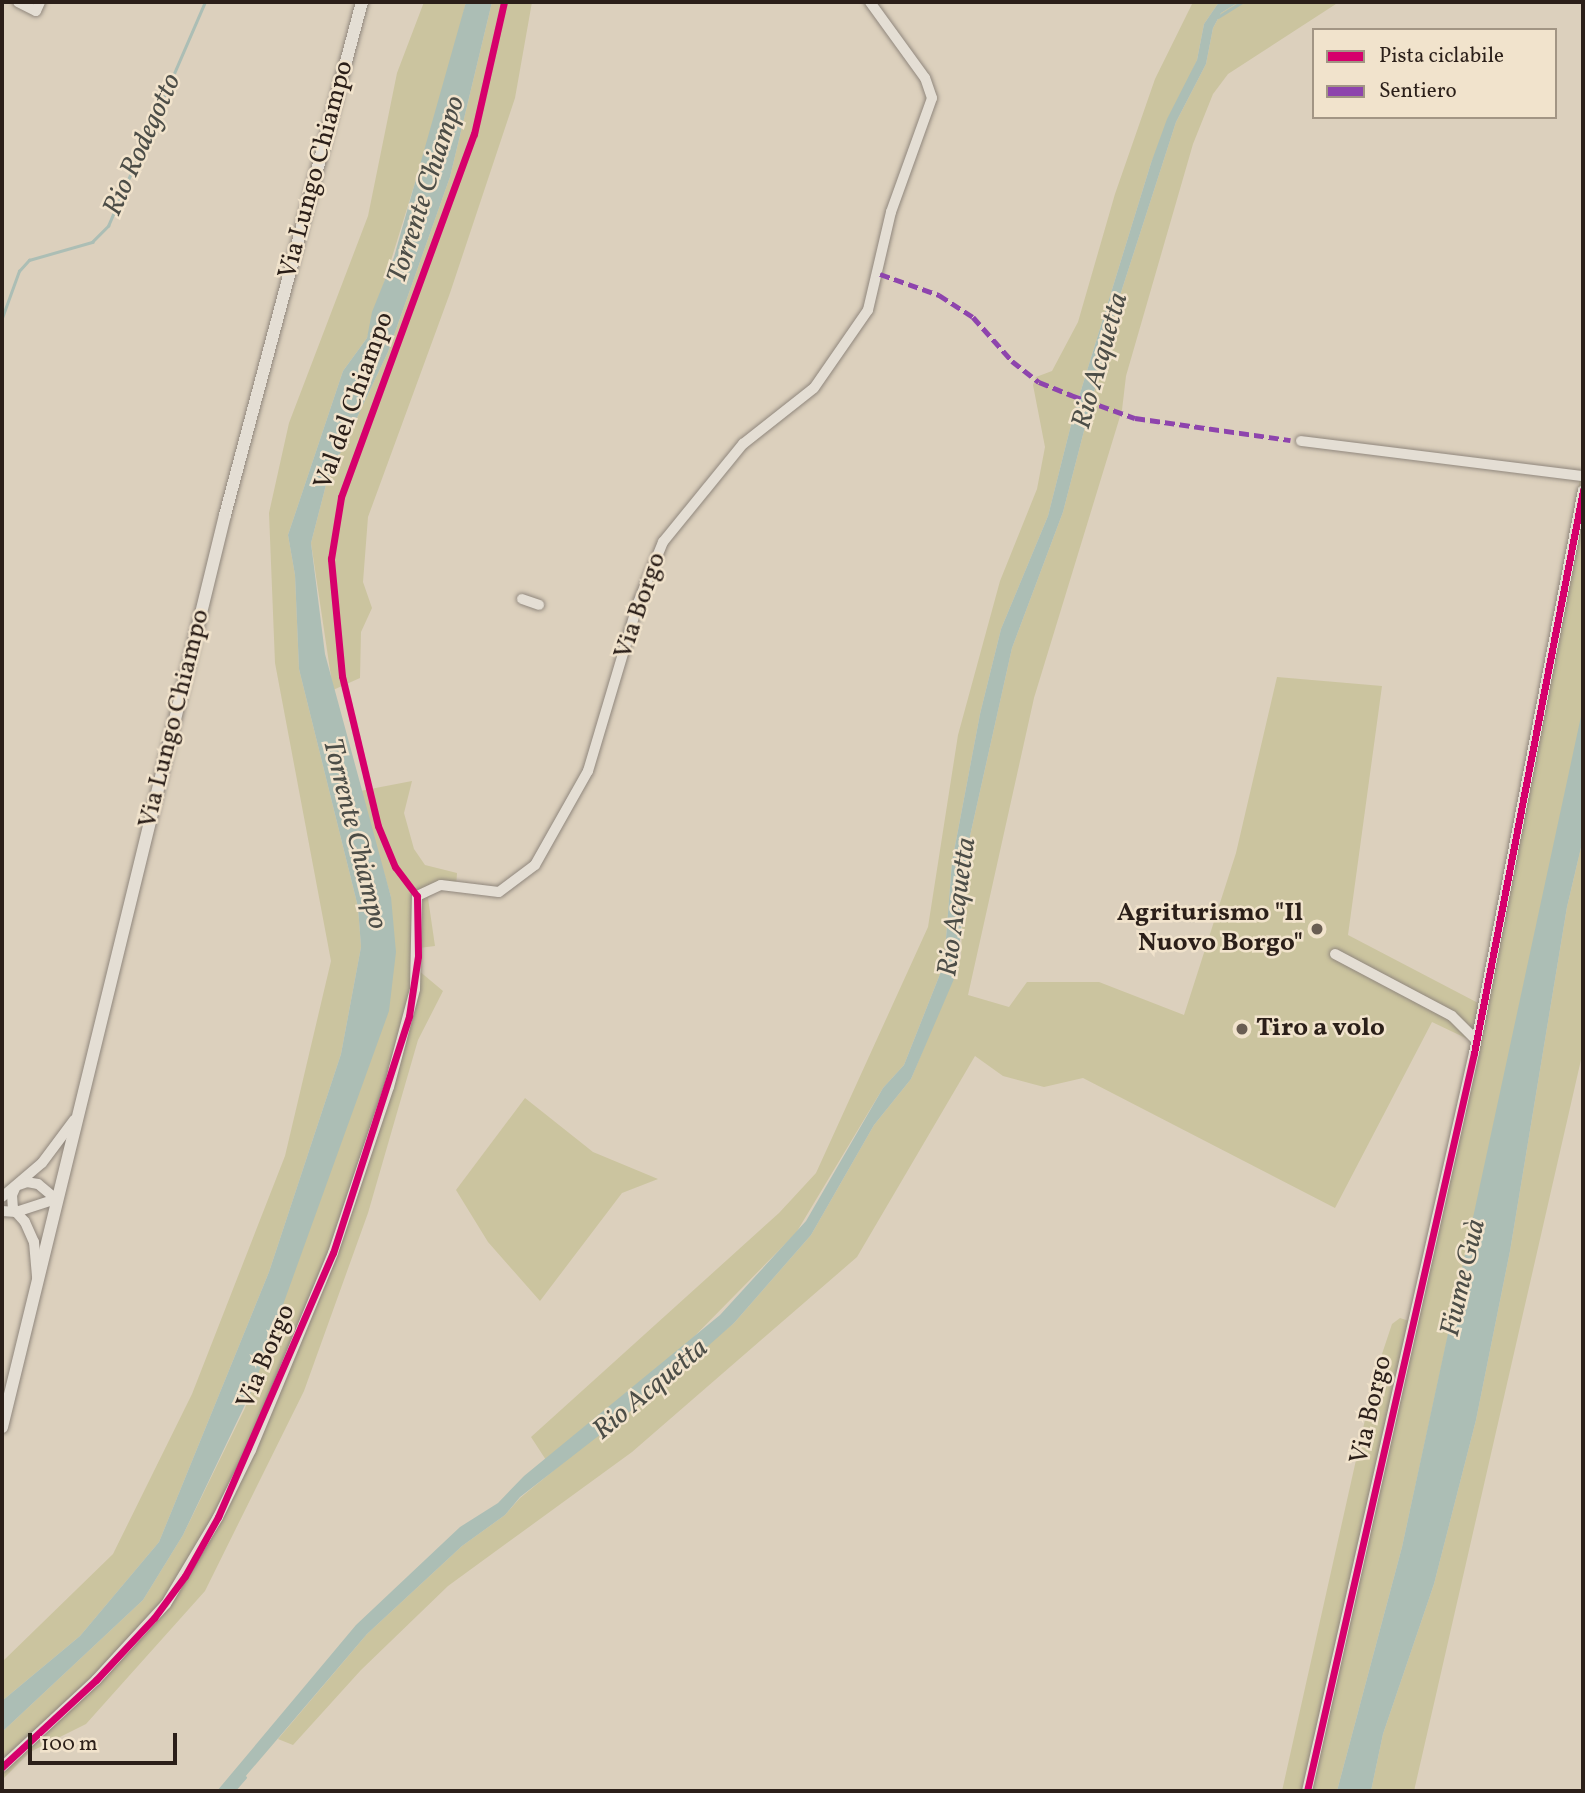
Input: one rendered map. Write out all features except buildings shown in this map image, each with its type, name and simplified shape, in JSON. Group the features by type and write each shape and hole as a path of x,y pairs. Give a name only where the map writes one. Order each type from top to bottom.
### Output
{"main road":[{"name":"Via Lungo Chiampo","path":"2,1427 74,1120 225,515 360,8"}],"street":[{"path":"19,2 36,11 40,2"},
{"name":"Via Borgo","path":"2,1767 96,1680 166,1604 200,1550 251,1450 364,1167 415,989 415,906 423,889 441,885 493,893 518,882 535,865 578,794 638,603 663,542 743,444 814,388 868,310 880,274 894,202 932,98 925,78 870,2"},
{"path":"1301,441 1583,476"},
{"name":"Via Borgo","path":"1307,1791 1475,1039 1583,491"},
{"path":"522,599 539,605"},
{"path":"1335,954 1452,1016 1475,1039"},
{"path":"2,1197 42,1163 74,1120"},
{"path":"16,1186 38,1184 56,1199"},
{"path":"16,1186 12,1195 16,1212 34,1242 37,1279"},
{"path":"2,1211 16,1212 56,1199"}],"shaded area":[{"path":"424,2 466,2 449,73 367,338 343,371 288,535 295,575 299,669 358,907 361,947 341,1054 269,1272 159,1542 80,1636 2,1701 2,1662 113,1554 192,1394 285,1156 331,961 275,663 269,513 289,423 368,216 397,73"},
{"path":"492,2 532,2 515,98 450,293 368,517 363,582 372,608 361,632 360,678 333,690 311,543 327,481 388,352 450,177"},
{"path":"1193,2 1219,2 1204,24 1197,60 1151,163 1074,413 1048,516 1001,629 980,714 952,862 944,964 904,1065 883,1088 796,1233 677,1354 546,1460 531,1437 779,1213 816,1173 928,927 958,735 1000,581 1037,489 1045,447 1033,385 1036,377 1052,371 1078,322 1115,194 1155,79"},
{"path":"1239,2 1339,2 1228,74 1213,94 1193,144 1126,376 1122,410 1034,698 968,995 1009,1007 1027,982 1099,982 1184,1015 1236,853 1277,677 1382,686 1348,935 1480,1004 1583,463 1583,707 1579,733 1402,1547 1337,1791 1282,1791 1375,1375 1392,1324 1400,1318 1415,1323 1474,1042 1432,1022 1335,1208 1083,1078 1044,1087 1003,1076 975,1056 857,1257 632,1452 448,1586 361,1670 293,1745 278,1739 367,1634 462,1546 505,1515 520,1498 734,1323 811,1235 874,1125 911,1079 961,958 963,889 970,836 1012,648 1063,512 1115,311 1176,122 1206,64 1213,28 1221,13"},
{"path":"412,781 404,813 414,849 425,865 457,873 456,887 444,884 428,898 435,946 419,948 418,970 443,991 418,1040 368,1213 304,1391 205,1591 86,1724 30,1752 2,1780 2,1732 143,1600 183,1535 245,1408 266,1348 391,897 360,791"},
{"path":"1583,839 1583,1051 1414,1791 1371,1791 1383,1734 1434,1584 1476,1420 1510,1251 1567,907"},
{"path":"525,1098 593,1152 658,1179 622,1193 540,1301 488,1242 456,1190"}],"water":[{"name":"Torrente Chiampo","path":"466,2 492,2 450,177 388,352 327,481 311,543 325,654 391,897 396,952 389,1011 253,1388 183,1535 143,1600 2,1732 2,1701 80,1636 159,1542 269,1272 341,1054 361,947 358,907 299,669 295,575 288,535 343,371 367,338 372,312 394,257"},
{"path":"1219,2 1239,2 1221,13 1213,28 1206,64 1176,122 1115,311 1063,512 1012,648 970,836 957,972 911,1079 874,1125 811,1235 734,1323 664,1385 520,1497 505,1515 462,1546 367,1634 233,1791 217,1791 356,1625 460,1527 498,1503 524,1476 720,1315 806,1221 883,1088 904,1065 944,964 952,862 980,714 1001,629 1048,516 1074,413 1151,163 1167,119 1197,60 1204,24"},
{"name":"Fiume Guà","path":"1583,707 1583,839 1567,907 1510,1251 1476,1420 1434,1584 1383,1734 1371,1791 1337,1791 1402,1547"}],"waterway":[{"name":"Rio Rodegotto","path":"2,318 19,271 29,260 92,242 108,226 205,2"},
{"name":"Rio Acquetta","path":"1218,17 1242,2"},
{"name":"Rio Acquetta","path":"233,1791 245,1777"}],"marked path":[{"path":"880,274 939,295 973,317 1012,361 1039,382 1071,395 1135,418 1290,440"}],"cycle path":[{"name":"Val del Chiampo","path":"2,1767 96,1680 154,1618 185,1576 218,1517 333,1253 409,1016 418,956 417,896 395,867 378,826 342,676 331,559 341,497 474,134 504,2"},
{"path":"1307,1791 1474,1053 1583,490"}],"place":[{"name":"Agriturismo \"Il Nuovo Borgo\"","path":"1317,929"},
{"name":"Tiro a volo","path":"1242,1029"}]}
